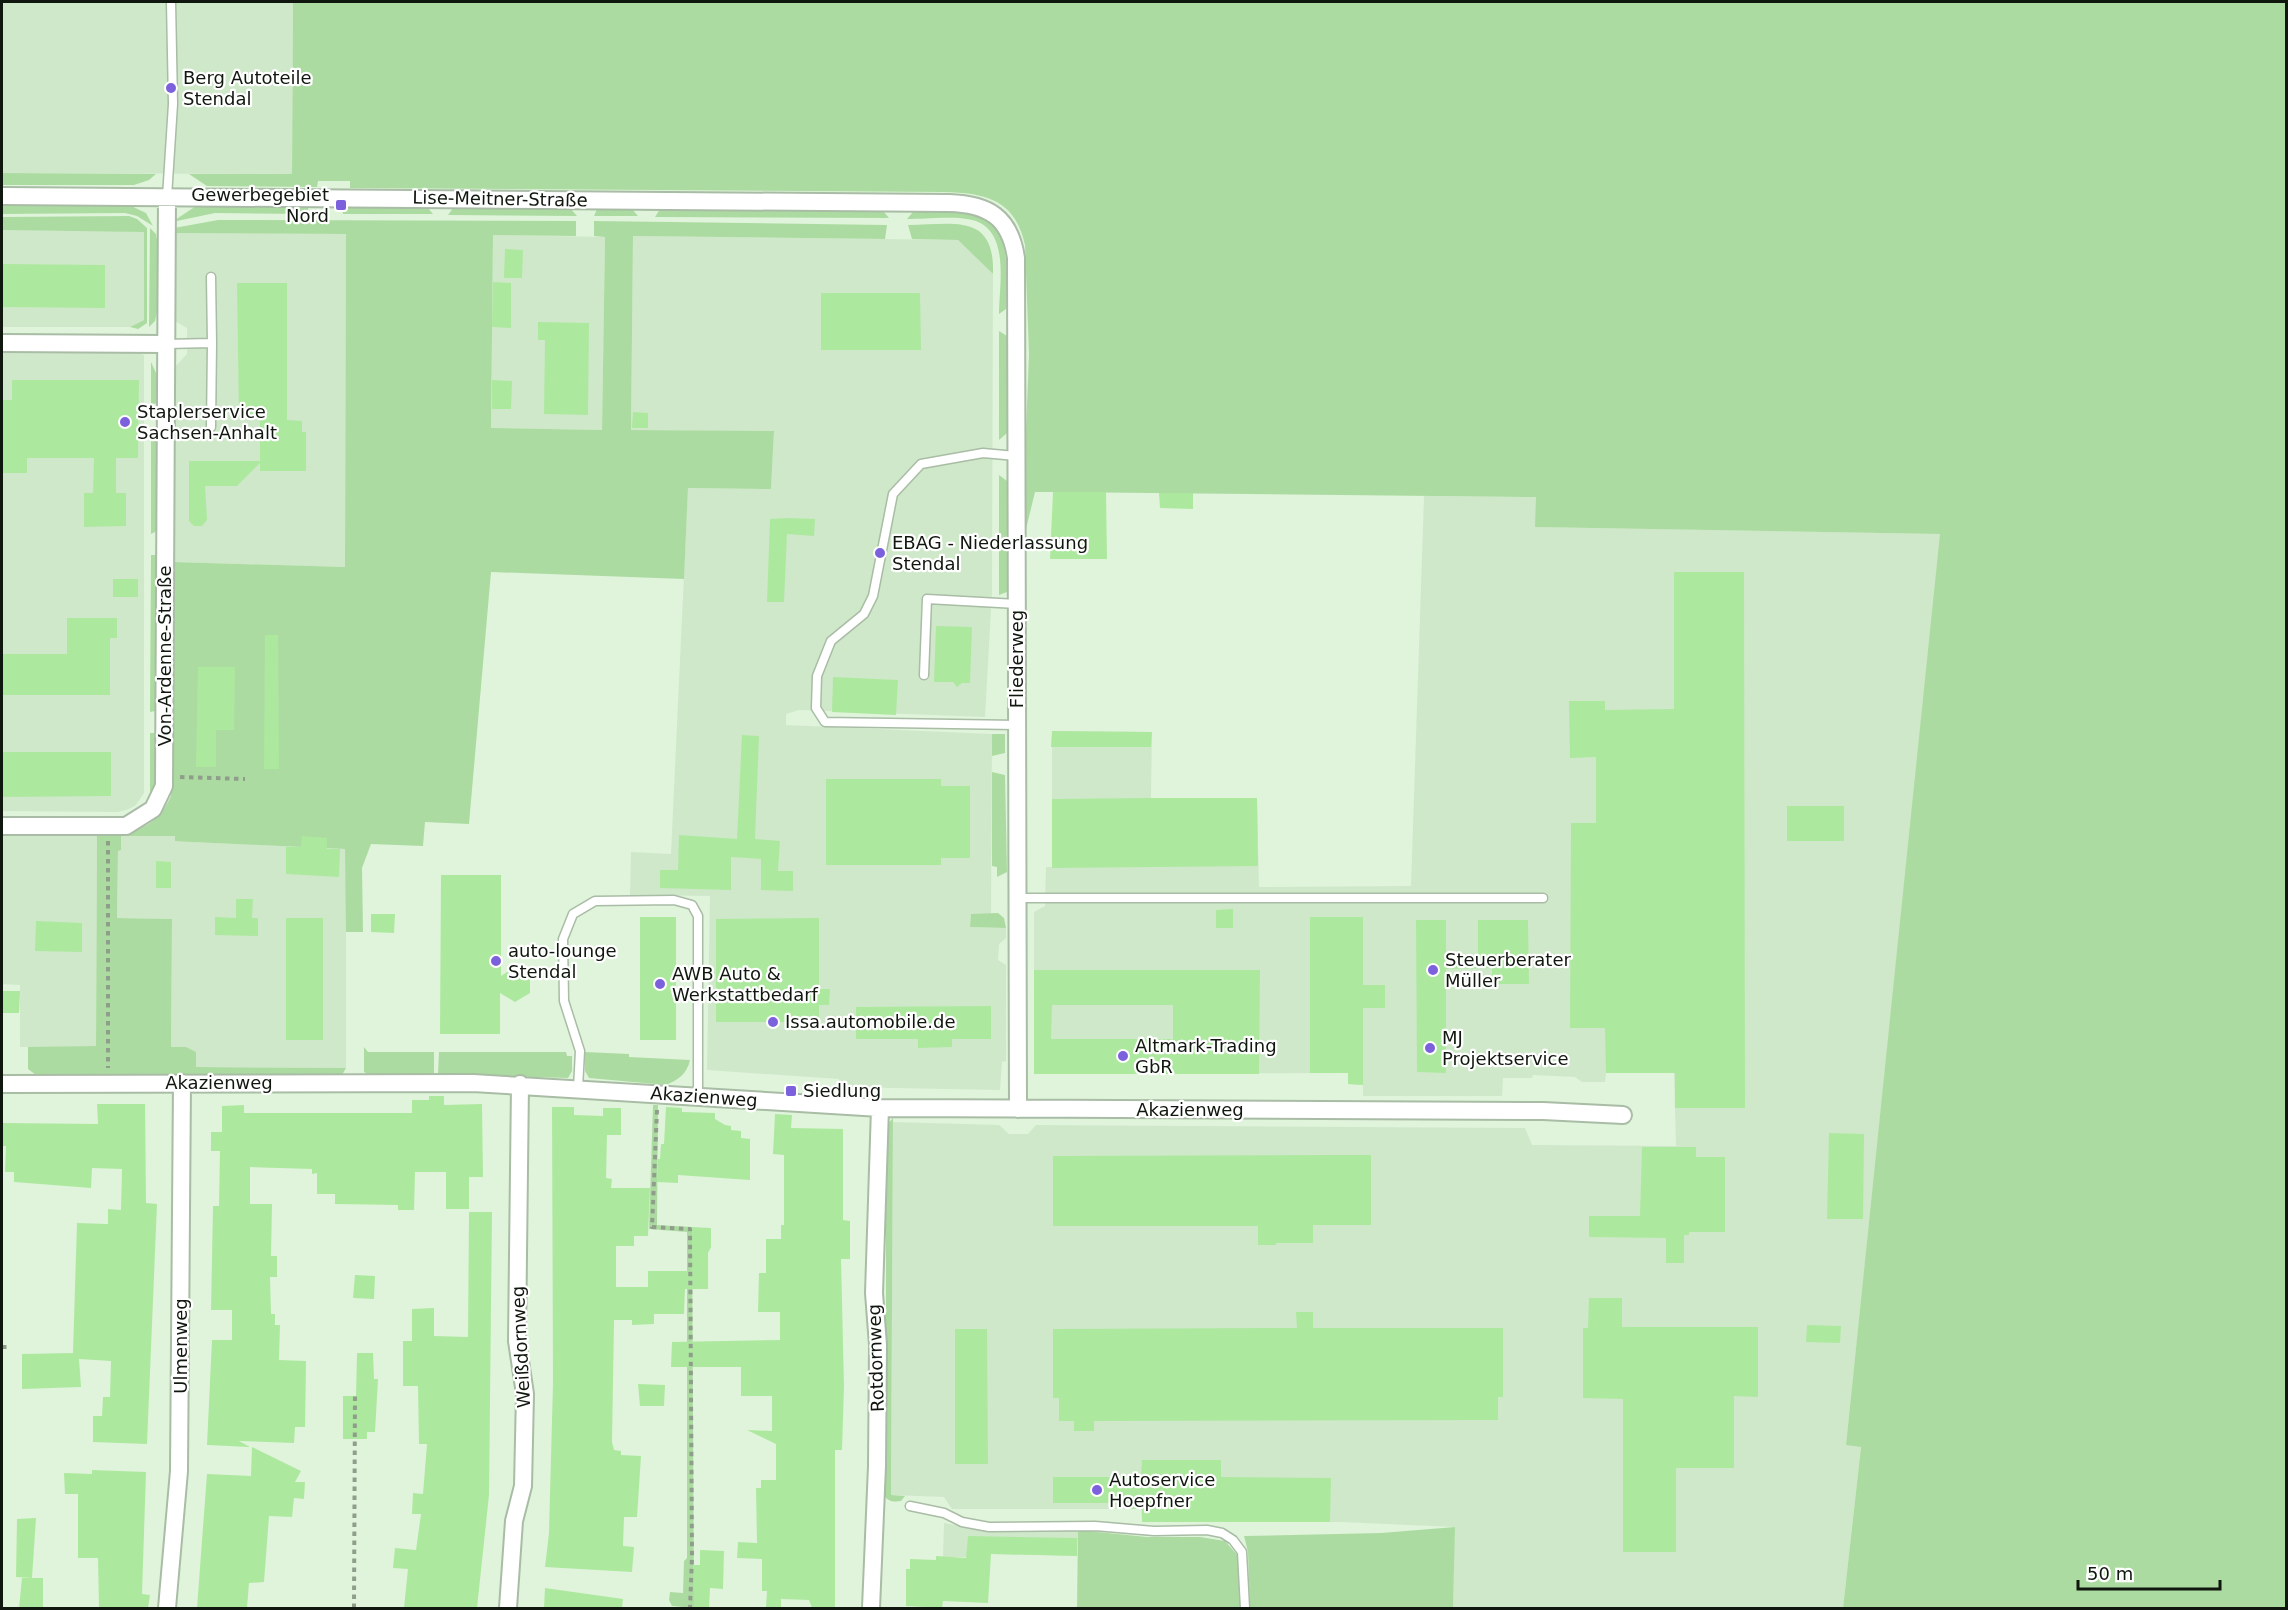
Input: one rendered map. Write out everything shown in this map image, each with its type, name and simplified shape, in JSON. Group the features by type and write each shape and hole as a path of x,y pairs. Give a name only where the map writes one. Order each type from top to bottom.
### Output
{"street":[{"name":"Lise-Meitner-Straße","path":"2,196 949,203 974,204 995,216"},
{"name":"Von-Ardenne-Straße","path":"2,826 126,826 141,819 153,809 160,798 165,776 164,344 167,197"},
{"name":"Fliederweg","path":"995,216 1009,232 1016,258 1018,1109"},
{"path":"2,343 164,344"},
{"name":"Ulmenweg","path":"168,1608 179,1471 182,1083"},
{"name":"Akazienweg","path":"2,1084 520,1084 880,1108 1532,1111 1623,1114"},
{"name":"Weißdornweg","path":"508,1608 514,1521 523,1486 525,1394 517,1341 520,1084"},
{"name":"Rotdornweg","path":"871,1608 877,1466 878,1345 874,1293 880,1108"}],"lane":[{"path":"167,197 173,104 171,2"},
{"path":"211,277 211,427"},
{"path":"164,344 212,343"},
{"path":"1016,456 983,453 921,464 893,494 873,596 864,614 831,641 817,676 816,708 825,722 1017,725"},
{"path":"924,675 927,599 1017,604"},
{"path":"1018,898 1543,898"},
{"path":"579,1088 580,1052 564,1000 563,939 573,914 595,900 674,900 692,905 698,916 698,1096"},
{"path":"910,1506 944,1513 962,1522 989,1527 1095,1526 1154,1531 1207,1530 1222,1533 1233,1540 1242,1552 1245,1608"}],"path":[{"path":"165,776 245,779"},
{"path":"108,827 108,1084"},
{"path":"657,1094 651,1227 690,1229 692,1557 690,1608"},
{"path":"2,1347 9,1347"},
{"path":"354,1393 354,1608"}],"shaded area":[{"name":"Berg Autoteile Stendal","path":"2,2 293,2 292,174 2,173"},
{"path":"2,230 144,231 144,320 130,327 2,327"},
{"path":"173,233 346,234 345,567 173,562 173,369 187,354 187,328 173,320"},
{"path":"493,235 605,237 602,430 491,428"},
{"path":"633,236 958,240 993,274 992,591 985,717 799,710 786,714 786,725 992,734 991,914 971,914 970,927 1006,928 1006,938 999,944 998,960 1006,965 1006,1061 1002,1062 1000,1090 839,1087 839,1079 707,1070 710,896 630,895 631,852 671,854 688,488 771,489 774,432 631,430"},
{"path":"2,352 136,352 144,355 144,793 136,805 118,812 2,811"},
{"path":"1424,496 1536,497 1536,527 1941,534 1846,1445 1861,1446 1843,1608 1453,1608 1454,1527 1341,1522 1142,1522 1141,1509 952,1509 944,1497 891,1495 893,1122 999,1125 1009,1134 1028,1134 1036,1125 1525,1128 1532,1145 1676,1146 1674,1073 1606,1073 1605,1082 1582,1082 1575,1077 1533,1075 1532,1078 1503,1078 1502,1096 1363,1096 1363,1085 1348,1084 1348,1073 1034,1074 1034,912 1045,906 1046,867 1052,867 1052,731 1152,732 1151,798 1257,798 1259,887 1411,886"},
{"path":"97,834 96,1047 20,1047 20,985 2,984 2,835"},
{"path":"121,835 175,836 192,842 346,849 346,1068 196,1067 186,1047 171,1047 172,919 117,918 118,850 121,849"},
{"path":"944,1523 984,1530 1078,1530 1077,1556 967,1553 967,1557 943,1557"}],"green space":[{"path":"293,2 2286,2 2286,1608 1843,1608 1861,1447 1846,1445 1940,534 1535,527 1536,497 1053,492 1035,492 1026,529 1025,455 1029,354 1025,245 1014,217 1006,208 985,197 943,192 350,188 350,181 318,181 317,187 207,186 189,174 292,174"},
{"path":"2,173 156,174 149,180 134,185 2,185"},
{"path":"2,205 129,205 146,213 153,226 137,216 125,213 2,214"},
{"path":"196,206 308,206 308,214 215,213 172,222"},
{"path":"342,207 427,207 433,214 343,214"},
{"path":"453,208 571,209 577,216 448,215"},
{"path":"597,209 632,209 638,216 594,216"},
{"path":"660,209 884,212 889,218 655,217"},
{"path":"913,212 970,212 984,217 994,226 1005,252 1006,309 999,314 1000,262 994,237 987,228 976,221 961,218 907,219"},
{"path":"129,216 137,219 147,228 147,323 138,329 130,327 144,320 144,232 2,230 2,217"},
{"path":"218,220 576,221 576,236 493,235 491,428 602,430 605,237 594,236 594,221 887,225 885,239 633,236 631,430 774,431 771,489 688,488 684,579 491,572 469,824 425,822 423,846 371,844 362,868 363,932 346,932 345,849 175,841 175,836 121,836 121,850 118,851 117,918 172,919 171,1047 186,1047 196,1052 196,1067 346,1068 342,1075 36,1075 28,1069 28,1047 96,1046 97,834 121,833 141,828 157,817 171,796 173,562 345,567 346,234 173,233 174,228"},
{"path":"955,224 979,231 987,240 992,254 993,274 958,240 912,239 908,225"},
{"path":"150,228 156,234 157,240 157,312 155,321 149,327"},
{"path":"999,331 1007,336 1007,433 999,440"},
{"path":"151,362 157,375 157,403 151,405"},
{"path":"151,430 157,432 157,531 151,534"},
{"path":"999,475 1007,481 1007,592 999,595"},
{"path":"151,555 157,555 155,711 150,712"},
{"path":"150,733 156,733 157,777 150,798"},
{"path":"992,734 1005,734 1005,753 992,756"},
{"path":"992,772 1005,775 1007,872 997,877 997,867 992,866"},
{"path":"998,913 1004,918 1006,928 970,927 971,914"},
{"path":"364,1047 368,1052 434,1052 434,1075 369,1075 364,1072"},
{"path":"439,1052 566,1052 567,1056 572,1056 572,1071 568,1078 438,1074"},
{"path":"585,1052 690,1060 681,1076 666,1085 589,1078 585,1071"},
{"path":"653,1105 658,1105 657,1225 692,1227 694,1608 672,1606 669,1600 670,1592 683,1593 684,1561 687,1558 687,1232 649,1229"},
{"path":"893,1118 891,1495 905,1496 901,1501 889,1500 884,1495 886,1333 880,1328 880,1317 886,1312 886,1234 881,1229 886,1214 887,1181 881,1175 887,1125"},
{"path":"1455,1527 1453,1608 1250,1608 1248,1552 1244,1536 1381,1533"},
{"path":"1078,1530 1147,1537 1200,1537 1225,1541 1239,1557 1242,1608 1077,1608"}],"building":[{"path":"505,249 523,250 522,278 504,278"},
{"path":"2,264 105,265 105,308 2,307"},
{"path":"493,282 511,283 511,328 492,327"},
{"path":"237,283 287,283 287,420 302,421 302,432 306,432 306,471 260,471 260,463 237,486 205,486 207,520 202,526 194,526 189,521 189,461 260,461 260,418 239,418"},
{"path":"821,293 920,293 921,350 821,350"},
{"path":"538,322 589,323 588,415 544,414 545,340 538,340"},
{"path":"12,380 139,380 138,458 116,458 116,493 126,493 126,526 84,527 84,493 93,493 94,458 27,458 27,473 2,473 2,400 12,400"},
{"path":"492,380 512,381 511,409 492,409"},
{"path":"633,412 648,413 648,428 632,428"},
{"path":"1053,492 1106,492 1107,559 1050,559"},
{"path":"1159,493 1193,493 1193,509 1160,508"},
{"path":"770,519 815,519 814,536 787,534 784,602 767,602"},
{"path":"1674,572 1744,572 1745,1108 1675,1108 1675,1073 1606,1073 1605,1028 1570,1028 1571,823 1596,823 1596,757 1570,758 1569,701 1605,701 1605,710 1674,709"},
{"path":"113,579 138,579 138,597 113,597"},
{"path":"67,618 117,618 117,638 110,638 110,695 2,695 2,654 67,654"},
{"path":"936,626 972,627 970,683 962,683 957,687 953,682 934,682"},
{"path":"265,635 278,635 279,769 264,769"},
{"path":"198,667 235,667 234,730 216,730 216,767 196,767"},
{"path":"833,677 898,680 896,715 832,712"},
{"path":"1052,731 1152,732 1151,747 1051,747"},
{"path":"742,735 759,736 755,839 780,841 778,871 793,871 793,891 761,890 761,859 731,857 731,890 660,888 660,870 678,870 679,835 737,839"},
{"path":"2,752 111,752 111,796 2,797"},
{"path":"826,779 941,779 941,786 970,786 970,858 941,858 941,865 826,865"},
{"path":"1257,798 1258,866 1052,868 1052,799"},
{"path":"1787,806 1844,806 1844,841 1787,841"},
{"path":"302,836 327,838 327,849 340,849 339,877 286,874 286,847 301,847"},
{"path":"156,861 171,862 171,888 156,888"},
{"path":"441,875 501,875 501,976 515,967 530,976 530,993 515,1002 500,993 500,1034 440,1034"},
{"path":"236,899 253,899 252,918 258,918 258,936 215,935 215,917 236,918"},
{"path":"1233,909 1233,928 1216,928 1216,910"},
{"path":"371,914 395,914 394,933 371,932"},
{"path":"640,917 676,917 676,1040 640,1040"},
{"path":"1310,917 1363,917 1363,985 1385,985 1385,1008 1363,1008 1363,1085 1348,1084 1348,1073 1310,1073"},
{"path":"286,918 323,918 323,1040 286,1040"},
{"path":"819,918 819,989 830,989 829,1005 819,1005 819,1022 716,1022 716,919"},
{"path":"1416,920 1446,920 1446,954 1478,955 1478,920 1528,920 1529,984 1492,984 1492,968 1446,969 1446,1073 1417,1072"},
{"path":"36,921 82,923 82,952 35,951"},
{"path":"1034,970 1260,970 1259,1074 1034,1074","holes":["1052,1005 1173,1005 1173,1039 1051,1039"]},
{"path":"3,991 20,991 19,1013 2,1013"},
{"path":"991,1006 991,1039 952,1039 952,1047 918,1048 918,1039 856,1039 856,1007"},
{"path":"429,1096 444,1096 444,1105 482,1104 483,1177 469,1177 469,1209 446,1209 446,1172 415,1172 414,1210 398,1210 398,1205 335,1204 335,1194 317,1194 317,1173 312,1174 312,1169 250,1167 250,1204 272,1204 271,1256 277,1256 277,1277 270,1277 271,1314 275,1314 275,1325 280,1325 279,1360 306,1361 305,1427 295,1427 294,1443 239,1441 250,1447 207,1445 212,1340 232,1340 232,1310 211,1310 213,1206 219,1206 220,1151 211,1151 211,1132 222,1132 222,1106 244,1105 244,1113 412,1113 412,1100 429,1100"},
{"path":"97,1104 145,1104 146,1203 157,1204 147,1444 93,1442 93,1416 102,1416 103,1397 110,1397 111,1361 79,1359 81,1387 22,1389 22,1354 73,1353 77,1223 108,1224 108,1209 121,1210 122,1169 92,1168 91,1188 14,1182 14,1172 5,1172 6,1146 2,1146 2,1123 98,1124"},
{"path":"552,1107 574,1107 574,1115 603,1116 603,1108 621,1108 621,1135 607,1135 606,1178 612,1179 611,1188 650,1188 648,1236 634,1236 634,1246 616,1246 616,1287 648,1287 648,1271 691,1271 692,1227 711,1228 708,1289 685,1289 684,1314 654,1314 654,1324 632,1325 632,1320 614,1320 612,1442 614,1450 621,1451 621,1455 641,1456 637,1517 624,1517 623,1546 634,1547 632,1572 545,1567 549,1533 553,1383"},
{"path":"666,1107 682,1108 682,1112 715,1113 715,1119 731,1126 731,1130 741,1131 741,1138 750,1139 750,1180 678,1175 678,1183 657,1182 658,1159 660,1159 661,1144 664,1144"},
{"path":"775,1114 792,1115 791,1128 843,1129 843,1220 850,1221 850,1259 841,1259 844,1386 842,1450 835,1450 835,1608 812,1608 809,1600 781,1599 781,1608 766,1608 767,1591 762,1591 762,1559 737,1558 738,1542 757,1543 756,1488 761,1488 761,1480 776,1480 776,1444 747,1430 772,1431 772,1396 741,1396 741,1367 671,1367 672,1342 780,1340 780,1312 758,1312 759,1273 766,1273 766,1239 781,1239 781,1225 784,1225 784,1155 773,1154"},
{"path":"1829,1133 1864,1134 1863,1219 1827,1219"},
{"path":"1642,1147 1696,1147 1696,1157 1725,1157 1725,1232 1689,1232 1689,1235 1684,1235 1684,1263 1666,1263 1666,1238 1589,1237 1589,1216 1640,1216"},
{"path":"1371,1155 1371,1225 1313,1225 1313,1243 1258,1245 1258,1226 1053,1226 1053,1156"},
{"path":"469,1212 492,1212 489,1495 477,1608 404,1608 408,1569 393,1568 395,1548 416,1550 421,1514 412,1514 413,1493 423,1494 427,1444 419,1444 418,1386 403,1386 403,1341 412,1341 412,1309 434,1308 434,1336 468,1337"},
{"path":"355,1275 375,1276 374,1299 353,1298"},
{"path":"1589,1298 1622,1298 1622,1327 1758,1327 1758,1397 1734,1396 1734,1468 1676,1468 1676,1552 1623,1552 1623,1399 1583,1398 1583,1328 1588,1328"},
{"path":"1296,1312 1313,1312 1313,1328 1503,1328 1503,1397 1498,1397 1498,1420 1094,1421 1094,1431 1074,1431 1074,1421 1059,1421 1059,1398 1053,1398 1053,1329 1297,1328"},
{"path":"1807,1325 1841,1326 1840,1343 1806,1342"},
{"path":"955,1329 987,1329 988,1464 955,1464"},
{"path":"357,1353 373,1353 374,1379 378,1379 375,1432 367,1432 367,1439 343,1439 343,1396 356,1396"},
{"path":"638,1384 665,1385 664,1406 640,1406"},
{"path":"252,1447 301,1471 295,1482 305,1482 304,1499 294,1498 292,1517 269,1516 264,1582 249,1583 247,1608 197,1608 207,1474 251,1476"},
{"path":"1142,1460 1221,1460 1221,1477 1331,1478 1330,1522 1142,1522 1142,1509 1129,1509 1129,1503 1053,1503 1053,1477 1141,1477"},
{"path":"92,1470 146,1472 142,1594 150,1595 148,1608 99,1608 98,1558 78,1558 78,1494 65,1494 64,1473 92,1474"},
{"path":"36,1518 32,1578 16,1577 17,1519"},
{"path":"968,1536 1077,1538 1077,1556 991,1554 988,1603 943,1601 942,1608 906,1606 906,1569 910,1569 910,1559 936,1560 936,1556 966,1558"},
{"path":"700,1550 724,1551 723,1589 710,1588 709,1608 694,1608 694,1565 700,1565"},
{"path":"22,1578 43,1578 43,1608 19,1608"},
{"path":"545,1588 623,1599 622,1608 544,1608"}],"place":[{"name":"Berg Autoteile Stendal","path":"171,88"},
{"name":"Gewerbegebiet Nord","path":"341,205"},
{"name":"Staplerservice Sachsen-Anhalt","path":"125,422"},
{"name":"EBAG - Niederlassung Stendal","path":"880,553"},
{"name":"auto-lounge Stendal","path":"496,961"},
{"name":"Steuerberater Müller","path":"1433,970"},
{"name":"AWB Auto & Werkstattbedarf","path":"660,984"},
{"name":"Issa.automobile.de","path":"773,1022"},
{"name":"MJ Projektservice","path":"1430,1048"},
{"name":"Altmark-Trading GbR","path":"1123,1056"},
{"name":"Siedlung","path":"791,1091"},
{"name":"Autoservice Hoepfner","path":"1097,1490"}]}
